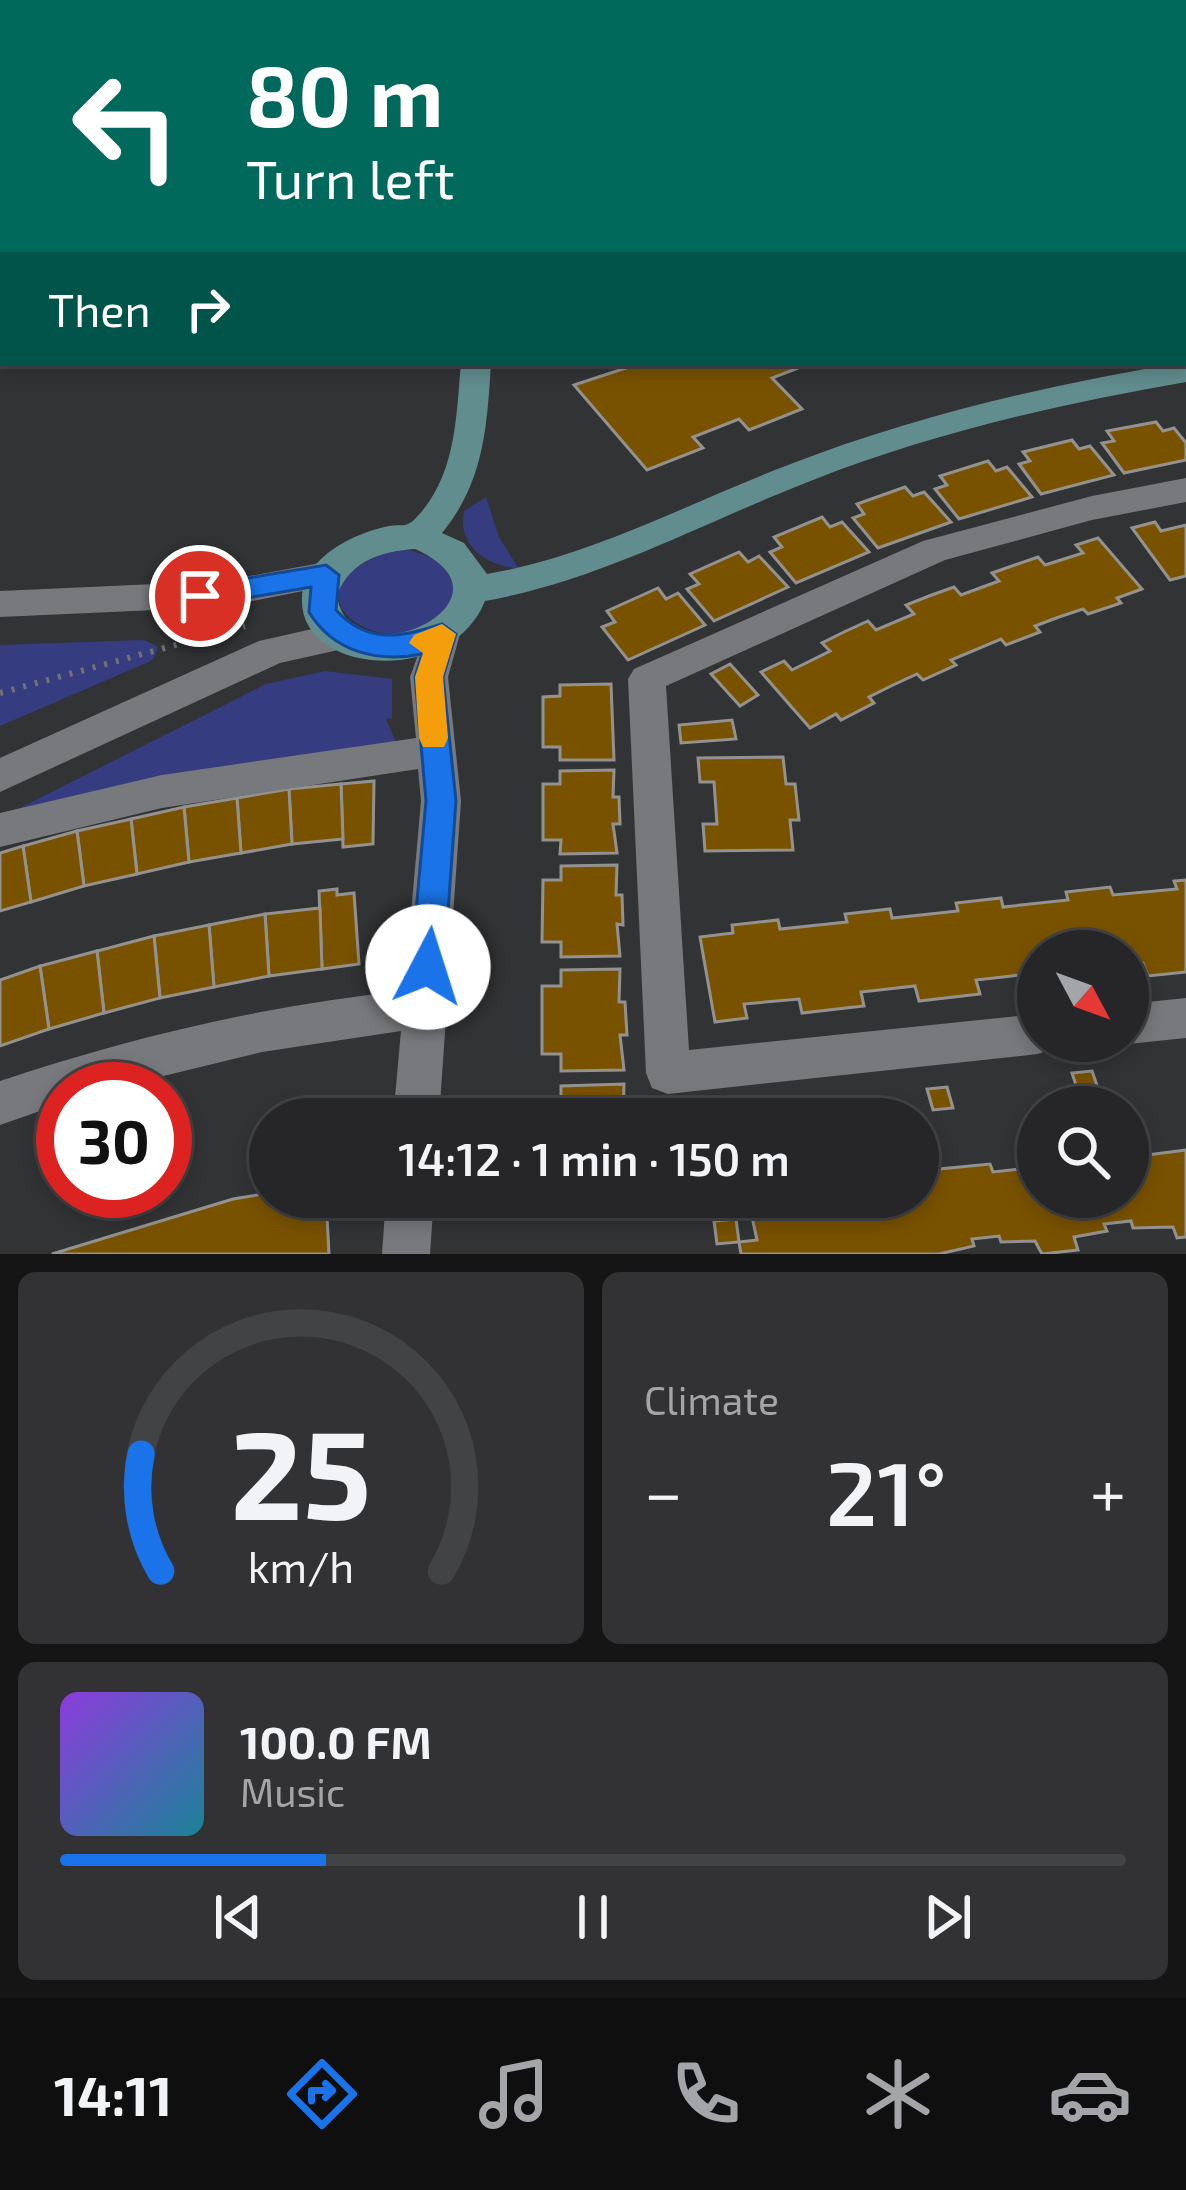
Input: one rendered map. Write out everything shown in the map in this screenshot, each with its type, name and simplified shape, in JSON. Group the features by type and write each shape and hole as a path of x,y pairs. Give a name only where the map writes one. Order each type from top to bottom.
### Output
{"street":[{"path":"418,537 453,497 464,476 476,366"},
{"path":"472,590 568,567 897,438 1043,399 1186,372"},
{"path":"1017,1036 668,1073 647,679 934,550 1092,508 1186,490"},
{"path":"0,604 222,594 326,575 351,550 367,542 418,537 440,543 462,559 472,590 467,610 442,634 419,644 389,648 343,635 286,647 0,776"},
{"path":"326,575 323,612 343,635"},
{"path":"418,1098 441,801 429,677 442,634"},
{"path":"0,830 80,807 235,776 436,751"},
{"path":"0,1102 76,1076 250,1032 340,1016 424,1009"},
{"path":"1149,1022 1186,1018"},
{"path":"406,1254 409,1218"}],"path":[{"path":"0,693 279,618 286,647"}],"shaded area":[{"path":"486,497 499,537 519,569 486,558 465,535 464,511"},
{"path":"401,548 439,559 456,587 445,613 422,629 396,634 371,630 351,619 340,603 341,584 361,565"},
{"path":"144,640 158,647 153,660 0,726 0,645"},
{"path":"325,671 392,679 392,718 386,719 398,747 0,818 266,684"}],"building":[{"path":"632,366 803,366 772,378 802,409 749,430 739,419 693,437 703,448 647,470 574,385"},
{"path":"1156,422 1163,431 1174,428 1186,443 1186,460 1124,473 1102,443 1114,441 1107,431"},
{"path":"1072,440 1079,449 1090,446 1114,475 1041,494 1019,464 1030,461 1023,452"},
{"path":"988,461 996,471 1007,467 1032,497 959,519 935,489 947,485 940,476"},
{"path":"905,487 913,496 924,492 951,522 878,548 853,518 864,514 857,504"},
{"path":"822,517 830,527 842,522 869,552 796,583 770,552 782,547 774,537"},
{"path":"1155,522 1161,531 1186,525 1186,576 1170,580 1132,528"},
{"path":"1098,538 1142,589 1117,598 1121,603 1088,614 1083,609 1035,626 1040,632 1006,645 1001,639 951,660 956,665 923,680 917,674 869,697 874,703 841,720 836,714 810,728 761,672 784,661 792,670 830,651 822,643 868,621 876,630 914,614 906,605 954,587 961,595 999,581 992,573 1038,557 1045,565 1083,553 1076,545"},
{"path":"739,552 748,562 759,556 788,587 714,621 687,589 699,584 690,574"},
{"path":"658,588 666,599 678,593 705,625 628,660 602,627 615,622 607,611"},
{"path":"730,664 758,695 740,706 711,674"},
{"path":"611,684 614,760 560,760 560,747 543,747 543,697 560,696 560,685"},
{"path":"732,720 736,739 681,743 679,725"},
{"path":"783,757 786,784 795,784 799,820 790,820 793,850 705,851 703,824 717,824 714,782 700,782 698,758"},
{"path":"614,770 613,797 619,797 620,824 613,824 617,853 560,854 561,840 543,840 543,784 560,784 560,771"},
{"path":"374,781 373,844 343,847 341,784"},
{"path":"341,784 343,839 292,844 289,789"},
{"path":"289,789 292,844 241,853 237,798"},
{"path":"237,798 241,853 189,862 184,807"},
{"path":"184,807 189,862 137,874 131,819"},
{"path":"131,819 137,874 84,886 77,831"},
{"path":"77,831 84,886 31,902 23,846"},
{"path":"23,846 31,902 0,911 0,853"},
{"path":"617,865 616,895 622,895 623,925 617,924 620,956 561,957 561,942 542,942 543,880 561,880 561,866"},
{"path":"1186,880 1186,972 1149,976 1149,930 1017,930 1017,975 976,980 980,994 919,1001 915,986 861,992 864,1006 802,1013 799,999 744,1004 747,1018 715,1022 700,937 733,933 732,925 778,920 780,929 847,922 845,914 890,909 892,918 958,911 956,903 1001,898 1003,907 1068,900 1066,892 1110,887 1113,895 1177,889 1174,881"},
{"path":"337,889 337,895 354,893 359,964 322,969 319,891"},
{"path":"320,908 322,969 269,976 265,914"},
{"path":"265,914 269,976 214,987 209,925"},
{"path":"209,925 214,987 160,998 154,936"},
{"path":"154,936 160,998 104,1013 97,951"},
{"path":"97,951 104,1013 49,1029 40,966"},
{"path":"40,966 49,1029 0,1046 0,980"},
{"path":"620,969 619,1002 625,1002 627,1035 620,1035 624,1070 561,1071 561,1054 542,1054 542,986 561,986 561,970"},
{"path":"1092,1071 1097,1086 1076,1086 1072,1073"},
{"path":"624,1084 624,1098 561,1098 561,1086"},
{"path":"947,1087 953,1108 939,1109 939,1098 930,1098 927,1089"},
{"path":"1186,1150 1186,1237 1177,1238 1173,1227 1133,1228 1131,1221 1104,1224 1107,1231 1074,1237 1078,1250 1042,1254 1035,1241 1001,1242 999,1236 972,1239 974,1246 939,1254 741,1254 739,1242 757,1240 752,1218 939,1218 939,1169 990,1164 993,1172 1017,1169 1017,1218 1149,1218 1149,1155"},
{"path":"249,1196 249,1218 327,1218 329,1254 52,1254 170,1218 192,1218 192,1211"},
{"path":"736,1219 739,1242 717,1244 714,1221"}],"slow traffic":[{"path":"423,643 442,634 429,677 434,738"}],"route":[{"path":"200,596 271,588 326,575 323,612 343,635 389,648 419,644 442,634 429,677 441,801 428,967"}]}
